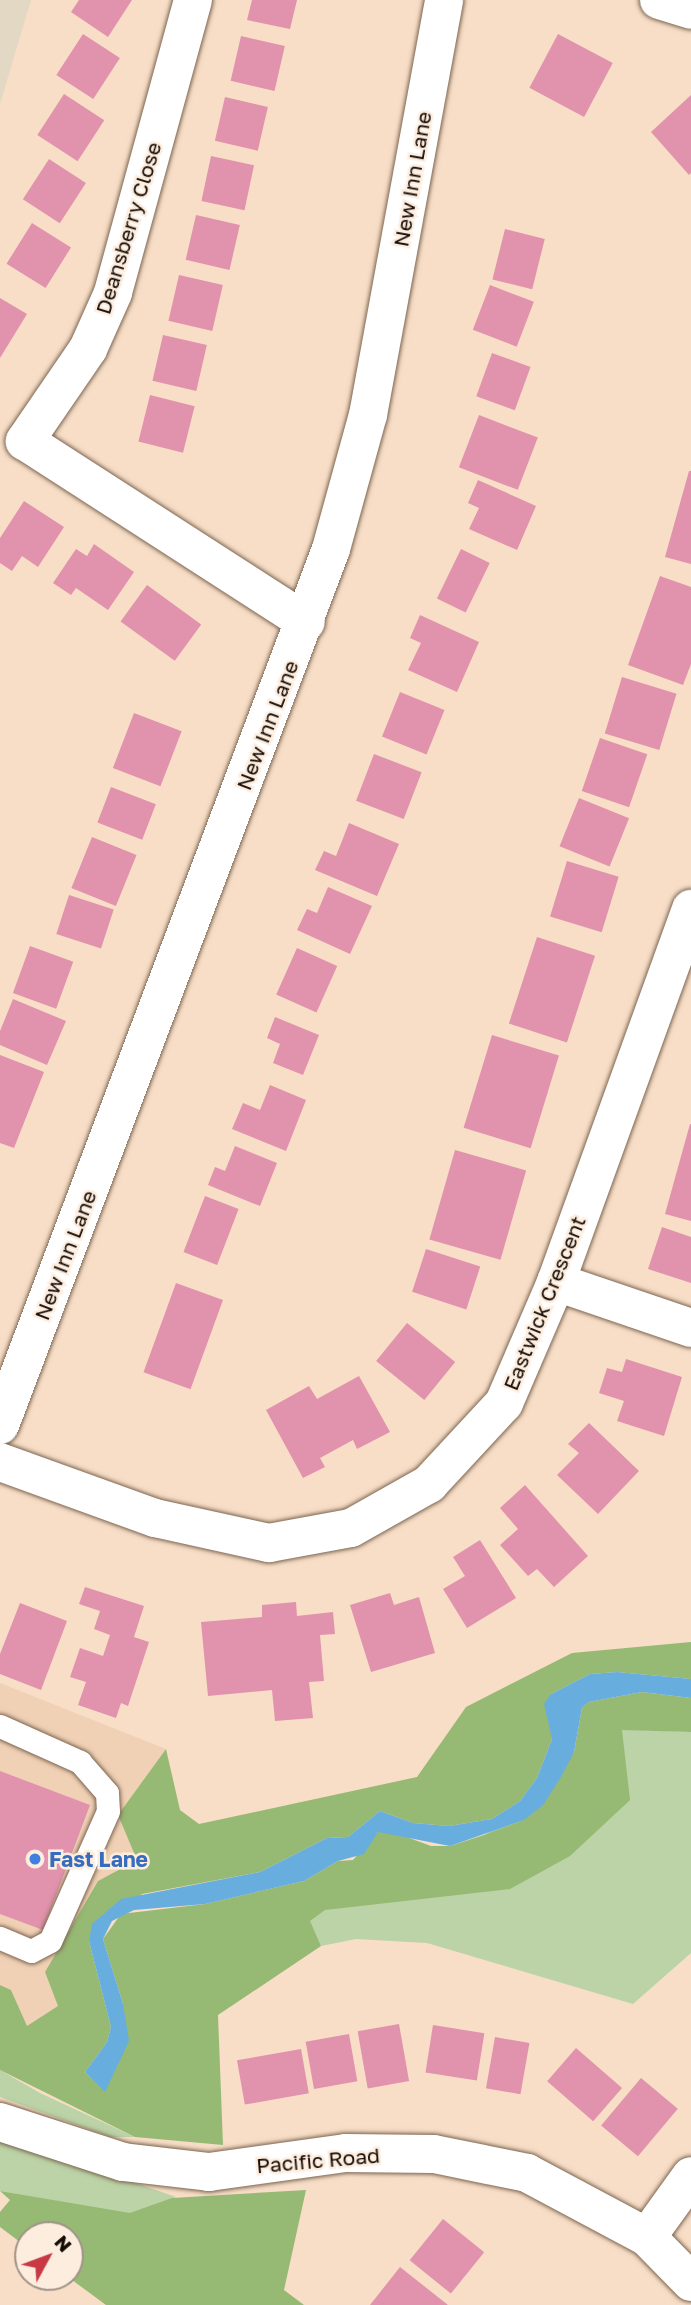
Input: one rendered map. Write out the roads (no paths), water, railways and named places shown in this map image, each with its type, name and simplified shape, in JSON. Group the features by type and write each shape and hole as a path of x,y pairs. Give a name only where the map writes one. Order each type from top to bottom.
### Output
{"street":[{"name":"Deansberry Close","path":"193,0 113,293 88,349 13,434 306,622"},
{"name":"New Inn Lane","path":"0,1425 306,622 369,415 444,0"},
{"path":"659,0 691,10"},
{"name":"Eastwick Crescent","path":"0,1462 155,1518 268,1543 351,1528 429,1484 504,1403 556,1282 691,909"},
{"path":"556,1282 691,1328"},
{"name":"Pacific Road","path":"0,2122 122,2162 209,2172 346,2153 434,2154 527,2173 647,2237 691,2282"},
{"path":"647,2237 691,2176"}],"lane":[{"path":"0,1726 80,1762 107,1793 108,1811 50,1941 31,1951 0,1938"}],"water":[{"path":"617,1672 691,1679 691,1698 642,1692 589,1702 582,1708 574,1752 561,1777 543,1805 524,1820 450,1846 378,1832 364,1854 338,1861 304,1881 205,1904 134,1910 112,1921 103,1939 123,2004 129,2041 105,2092 85,2072 107,2042 111,2027 89,1941 92,1924 121,1899 260,1872 327,1838 348,1837 380,1811 413,1823 449,1826 492,1819 520,1801 537,1778 552,1739 544,1704 551,1694 590,1674"}],"place":[{"name":"Fast Lane","path":"35,1859"}]}
